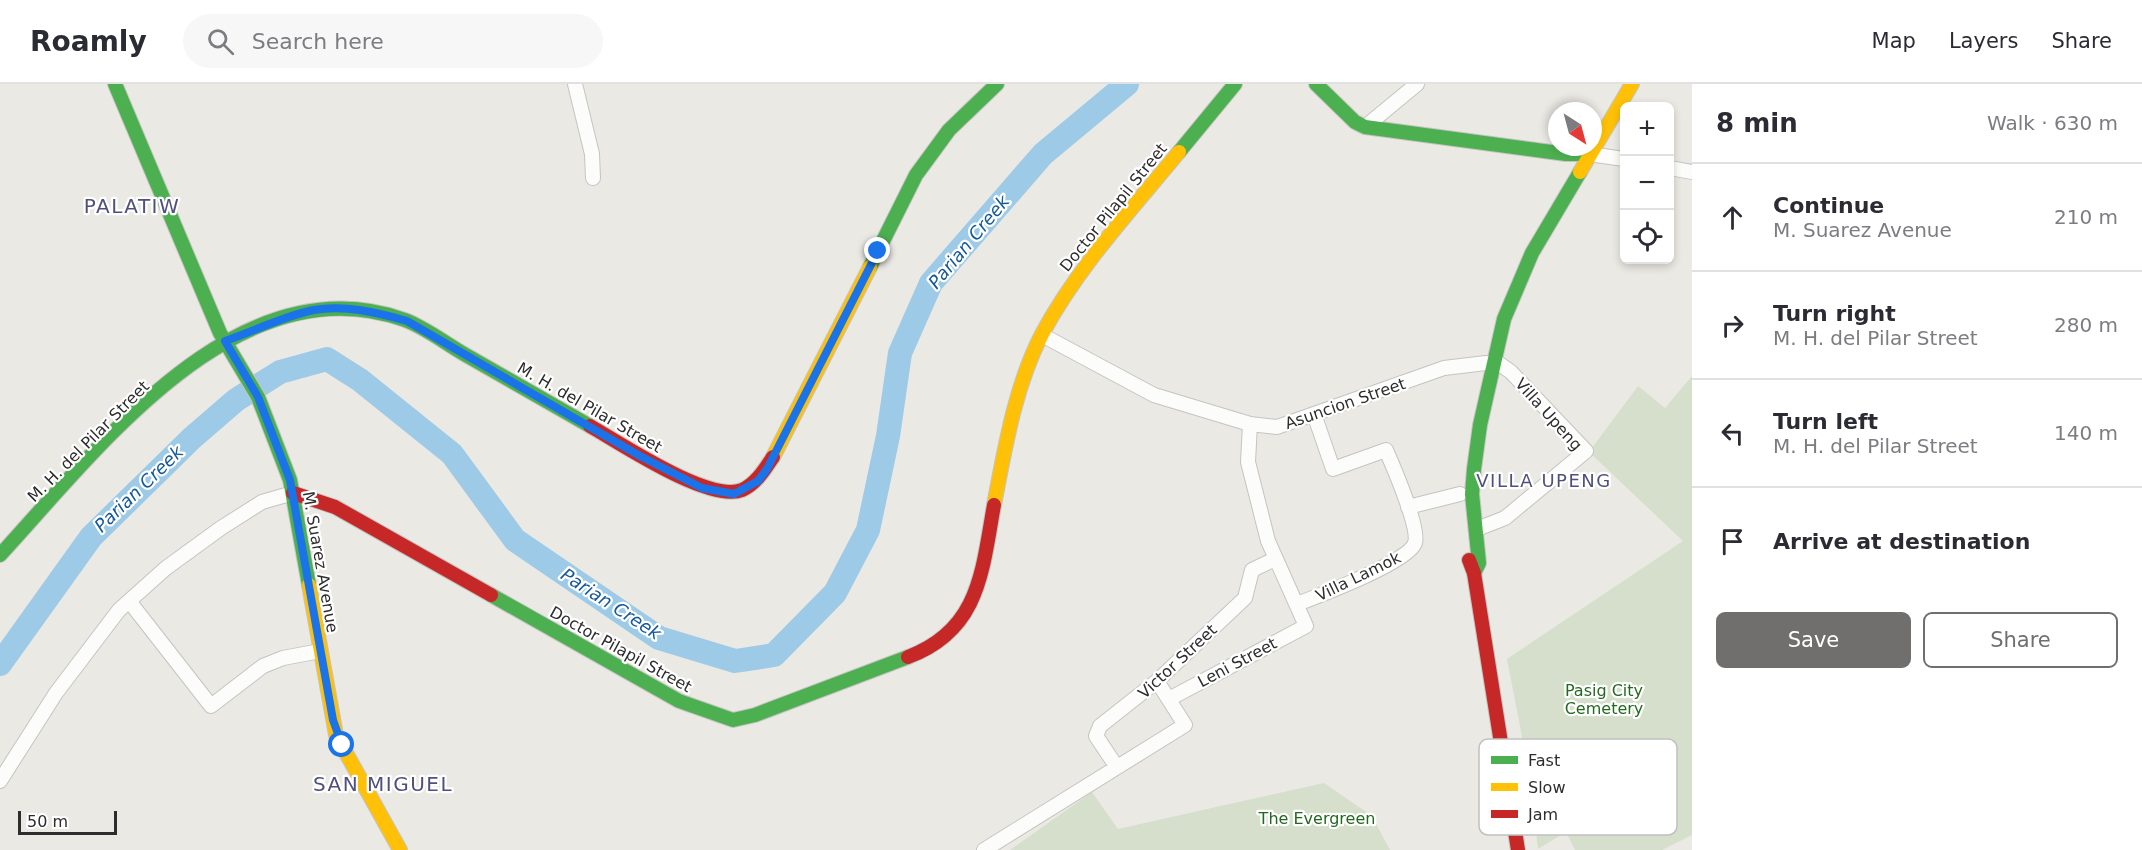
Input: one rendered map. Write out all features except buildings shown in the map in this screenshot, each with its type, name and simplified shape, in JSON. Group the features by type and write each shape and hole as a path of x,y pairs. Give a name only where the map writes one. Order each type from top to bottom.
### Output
{"street":[{"name":"M. Suarez Avenue","path":"115,84 158,190 225,341 258,397 293,493 336,735 400,850"},
{"path":"575,84 592,154 593,178"},
{"name":"M. H. del Pilar Street","path":"0,555 154,395 225,341 313,310 348,308 407,321 650,462 702,488 734,494 758,481 772,460 916,175 949,130 997,84"},
{"name":"Doctor Pilapil Street","path":"293,493 335,507 679,701 733,720 744,718 925,651 958,626 979,585 1007,435 1024,378 1042,334 1084,267 1235,84"},
{"path":"1316,84 1355,122 1365,128 1548,152"},
{"path":"1365,128 1417,84"},
{"path":"1602,133 1632,84"},
{"path":"1500,739 1474,573 1469,565 1460,495 1462,464 1492,358 1520,279 1588,156"},
{"path":"1602,156 1620,158"},
{"path":"1674,169 1692,172"},
{"name":"Asuncion Street","path":"1042,334 1154,395 1250,424 1277,427 1444,368 1492,358"},
{"path":"1474,573 1479,563 1472,494 1474,469 1492,358"},
{"name":"Villa Upeng","path":"1477,529 1505,518 1586,451 1511,372 1492,358"},
{"name":"Villa Lamok","path":"1297,604 1353,581 1407,552 1416,539 1408,507 1386,450 1333,469 1314,414"},
{"path":"1250,424 1248,462 1268,541 1297,604"},
{"path":"0,781 56,693 119,610 166,568 221,528 262,502 293,493"},
{"path":"1408,507 1460,495"},
{"name":"Victor Street","path":"1116,766 1096,736 1100,726 1157,681 1245,598 1252,570 1275,559"},
{"path":"129,601 211,706 263,666 283,658 320,651"},
{"name":"Leni Street","path":"1169,699 1306,626 1297,604"},
{"path":"984,850 1185,725 1157,681"},
{"path":"1516,835 1518,850"}],"green space":[{"name":"Pasig City Cemetery","path":"1692,376 1692,835 1662,850 1575,850 1568,835 1677,835 1677,739 1522,739 1507,659 1683,541 1589,452 1638,386 1665,408"},
{"name":"The Evergreen","path":"1324,783 1372,816 1390,850 1010,850 1092,792 1118,829"},
{"name":"Pasig City Cemetery","path":"1536,835 1561,835 1538,849"}],"waterway":[{"name":"Parian Creek","path":"0,664 91,537 192,438 236,400 280,372 327,359 360,380 452,454 515,540 659,638 735,661 774,655 835,593 868,530 888,436 900,353 931,283 1043,154 1127,84"}],"traffic: fast":[{"path":"115,84 220,333 258,397 290,480 309,585"},
{"path":"870,267 916,175 949,130 997,84"},
{"path":"1179,152 1235,84"},
{"path":"1316,84 1355,122 1365,127 1548,152"},
{"path":"1474,573 1479,563 1472,494 1474,469 1480,425 1504,319 1532,253 1580,172"},
{"path":"0,555 127,418 177,375 229,340 285,316 344,309 405,320 428,331 590,426"},
{"path":"491,595 679,701 733,720 755,715 908,657"}],"traffic: slow":[{"path":"1580,172 1632,84"},
{"path":"994,505 1018,396 1042,334 1056,309 1089,262 1179,152"},
{"path":"773,457 870,267"},
{"path":"309,585 336,735 400,850"}],"traffic: jam":[{"path":"590,426 687,480 727,492 742,490 752,484 773,457"},
{"path":"293,493 335,507 491,595"},
{"path":"908,657 932,645 950,631 964,614 974,596 980,575 994,505"},
{"path":"1469,560 1474,573 1500,739"},
{"path":"1516,835 1518,850"}],"district":[{"name":"PALATIW","path":"132,206"},
{"name":"VILLA UPENG","path":"1544,481"},
{"name":"SAN MIGUEL","path":"383,784"}],"route":[{"path":"342,745 336,735 333,720 290,480 258,397 225,341 313,310 348,308 407,321 640,456 702,488 726,495 734,494 763,476 786,435 878,251"}]}
